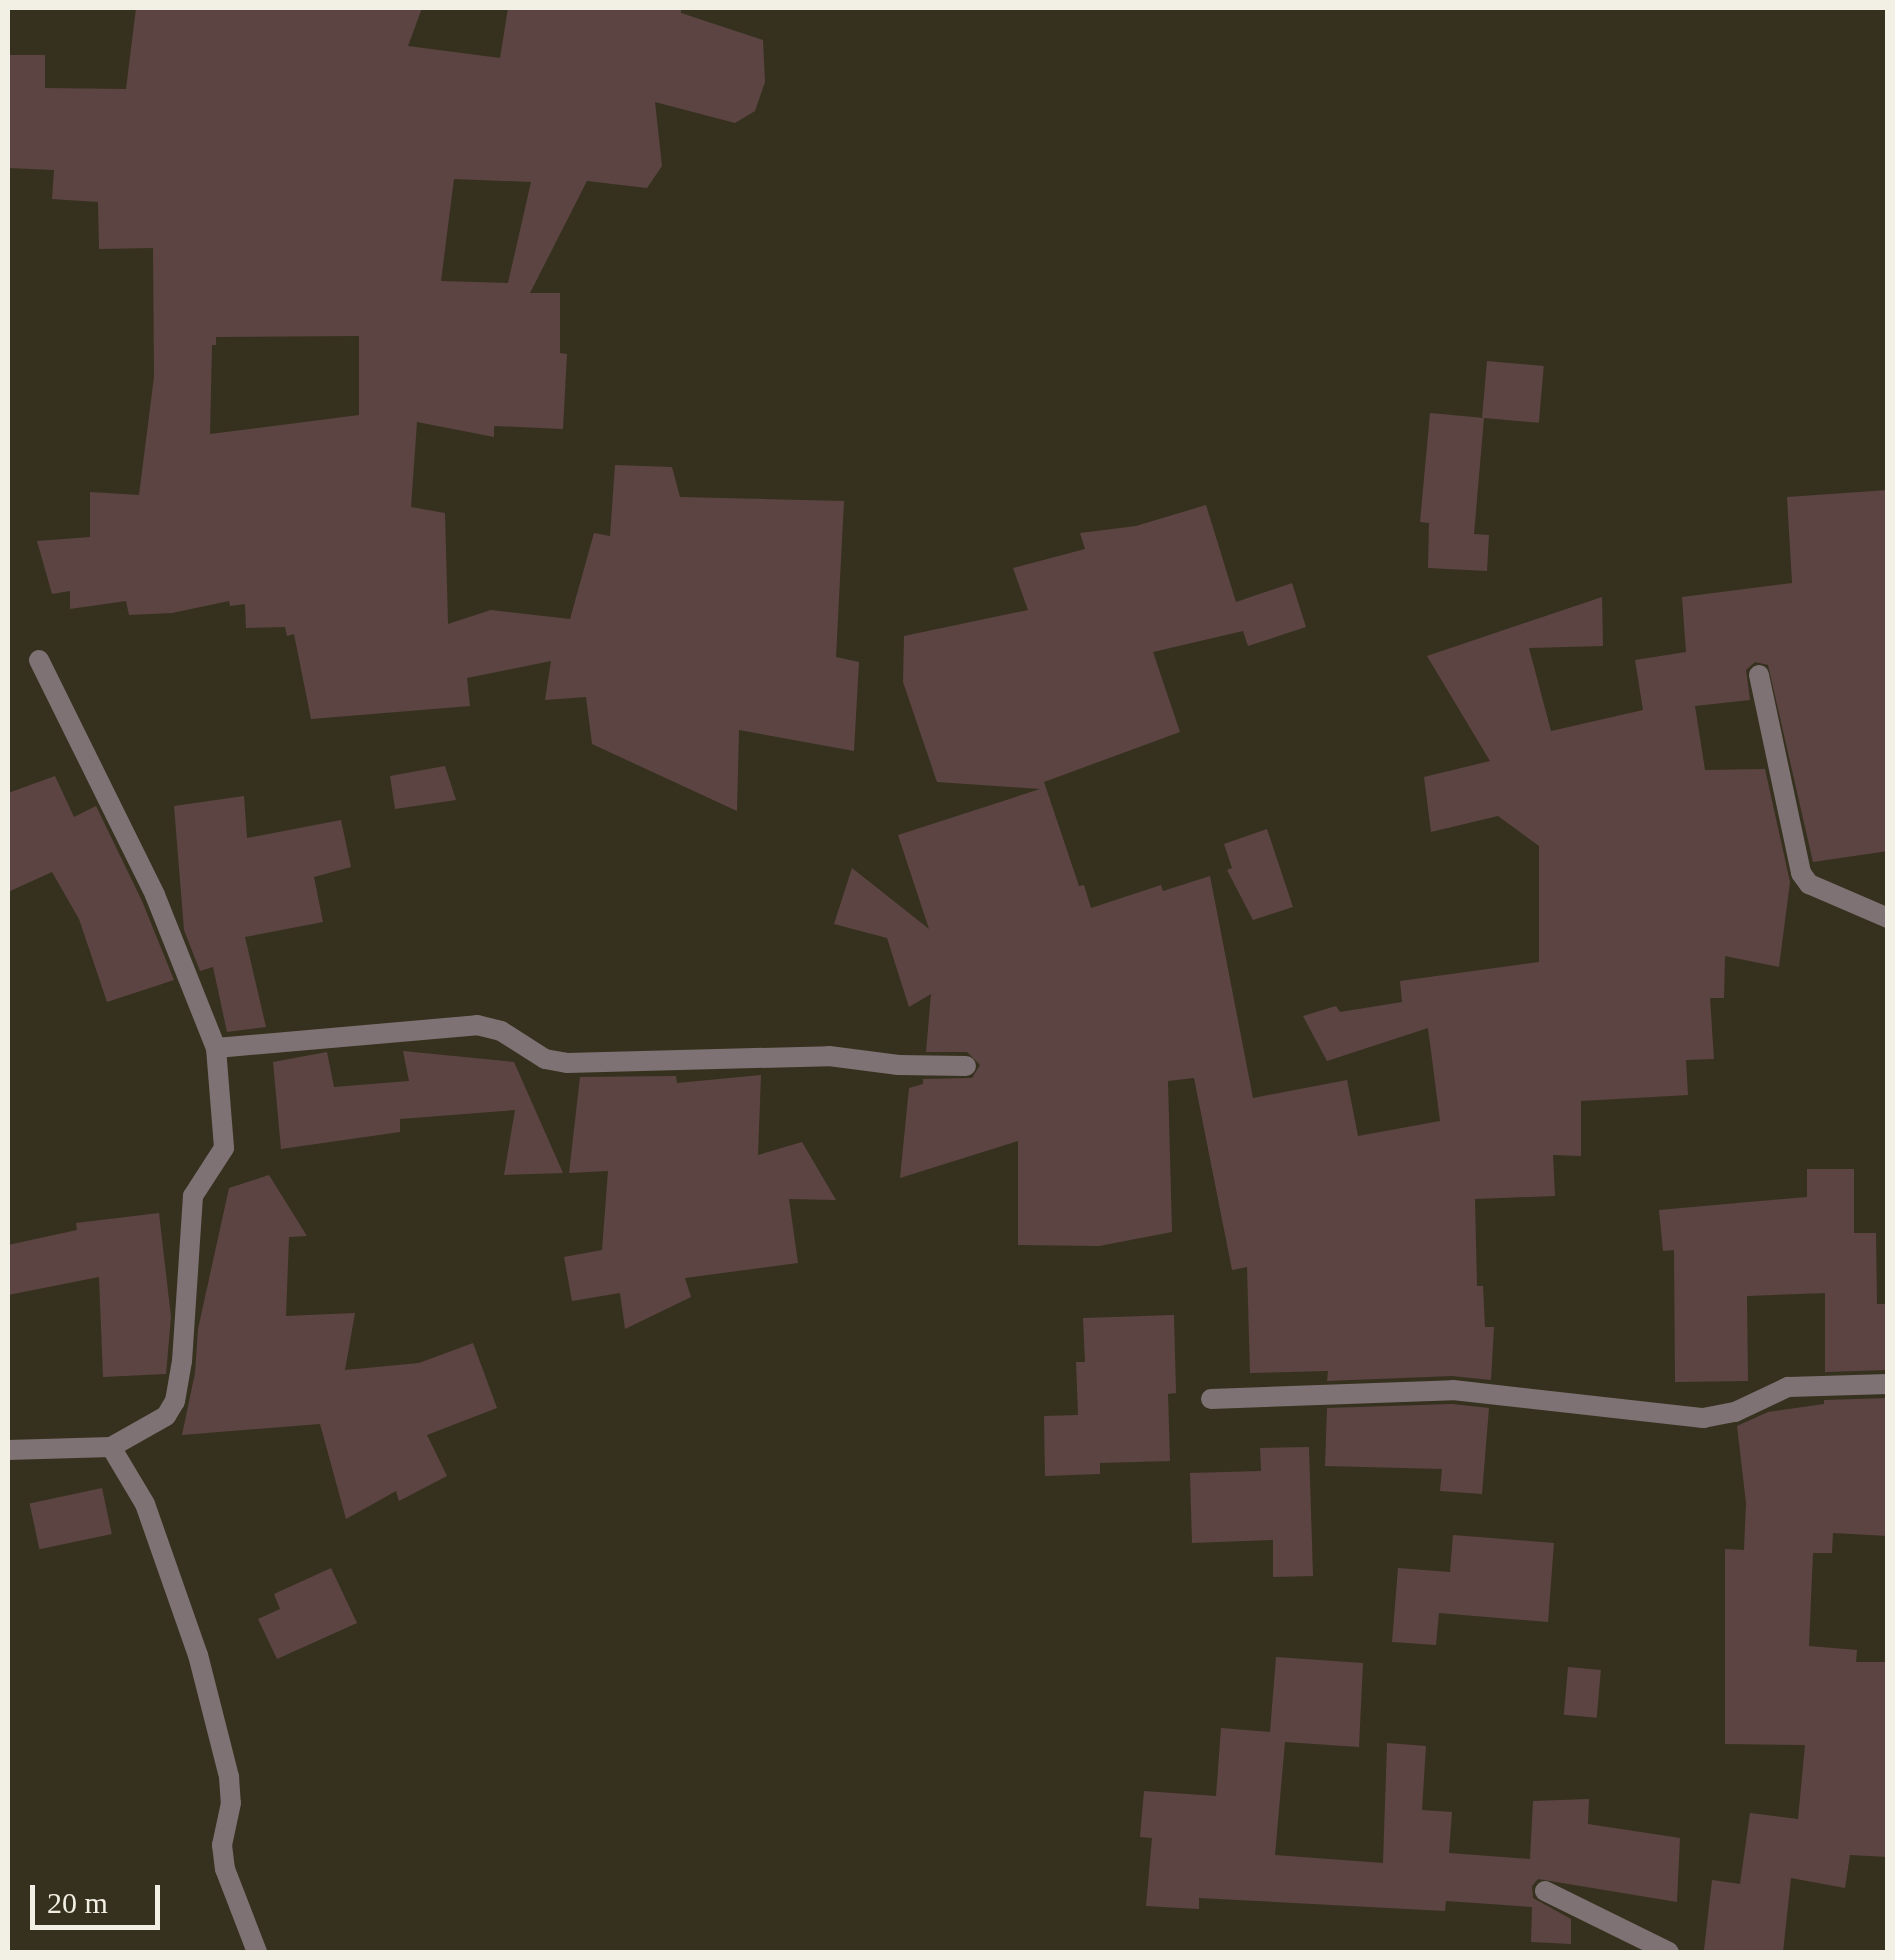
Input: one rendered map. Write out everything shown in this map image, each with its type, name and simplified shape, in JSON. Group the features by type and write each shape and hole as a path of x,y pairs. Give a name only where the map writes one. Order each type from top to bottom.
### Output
{"street":[{"path":"8,1450 111,1446 166,1416 175,1401 182,1361 193,1196 224,1148 216,1048 154,895 38,660"},
{"path":"1759,675 1801,873 1810,884 1888,918"},
{"path":"216,1048 477,1025 501,1031 545,1059 567,1063 829,1056 898,1065 966,1066"},
{"path":"1211,1399 1453,1390 1703,1418 1735,1412 1788,1387 1888,1384"},
{"path":"111,1446 145,1504 198,1655 229,1777 231,1803 222,1845 225,1870 256,1952"},
{"path":"1544,1891 1670,1952"}],"building":[{"path":"136,8 422,8 408,46 500,58 508,8 681,8 681,13 763,40 765,82 755,111 735,123 655,102 662,166 647,188 587,181 530,293 560,293 560,353 567,354 563,429 494,426 494,437 417,422 411,507 445,513 448,624 491,610 570,619 594,533 610,536 615,465 672,467 680,497 844,501 836,657 859,662 854,751 739,730 737,811 592,744 586,697 545,700 551,661 467,678 470,706 311,719 294,634 287,636 285,627 246,628 245,604 230,606 229,601 172,613 129,615 126,601 70,609 70,591 52,594 37,541 90,537 90,492 139,495 154,377 153,248 99,249 98,202 52,199 54,170 8,168 8,55 45,55 45,88 126,89","holes":["454,179 531,182 508,283 441,281","359,336 359,415 210,434 212,345 216,345 216,337"]},
{"path":"1487,361 1544,366 1539,423 1482,418"},
{"path":"1430,413 1484,418 1474,534 1489,535 1487,571 1428,568 1429,523 1420,522"},
{"path":"1888,490 1888,851 1813,862 1768,665 1755,662 1746,670 1750,700 1695,706 1705,770 1765,769 1790,882 1779,967 1725,956 1724,998 1710,998 1714,1059 1686,1060 1688,1095 1581,1101 1581,1156 1553,1155 1555,1196 1475,1199 1477,1286 1483,1286 1485,1327 1494,1327 1491,1380 1452,1376 1327,1381 1328,1371 1250,1373 1247,1267 1232,1270 1194,1078 1168,1081 1172,1232 1099,1246 1018,1245 1018,1141 900,1178 909,1088 923,1084 923,1079 972,1078 980,1065 967,1052 926,1052 931,994 909,1007 887,938 834,924 852,868 929,929 898,835 1040,789 937,782 903,682 904,636 1028,610 1013,568 1085,549 1080,533 1136,526 1206,505 1236,602 1292,583 1306,627 1248,646 1243,631 1153,652 1180,732 1044,782 1079,886 1084,885 1091,908 1161,885 1163,891 1210,876 1253,1098 1347,1080 1358,1136 1440,1121 1428,1028 1327,1061 1303,1016 1336,1006 1340,1012 1402,1002 1400,981 1539,962 1539,846 1498,816 1431,832 1424,777 1490,761 1427,656 1602,597 1603,646 1529,648 1551,731 1643,710 1635,660 1686,652 1682,597 1792,583 1787,497"},
{"path":"445,766 456,800 395,809 390,776"},
{"path":"55,776 74,817 96,806 142,901 174,980 107,1002 79,919 52,872 8,892 8,793"},
{"path":"244,796 247,838 341,820 351,867 314,877 323,922 245,937 266,1027 227,1032 213,967 200,971 184,930 174,806"},
{"path":"1267,829 1293,907 1253,920 1227,870 1232,868 1224,844"},
{"path":"403,1051 514,1062 563,1173 504,1175 515,1110 400,1119 400,1132 281,1149 273,1062 327,1052 334,1087 409,1081"},
{"path":"761,1075 758,1155 802,1142 836,1200 789,1199 798,1263 685,1278 691,1297 625,1329 620,1293 572,1301 564,1257 602,1250 608,1171 569,1173 580,1077 676,1076 677,1083"},
{"path":"1807,1169 1854,1169 1854,1233 1876,1233 1877,1304 1888,1304 1888,1370 1825,1372 1825,1293 1747,1296 1748,1381 1675,1382 1674,1250 1663,1251 1659,1210 1807,1197"},
{"path":"269,1175 307,1236 289,1237 286,1316 355,1313 345,1370 419,1363 473,1343 497,1408 427,1435 447,1476 399,1501 396,1491 346,1519 320,1424 182,1435 195,1373 198,1329 229,1188"},
{"path":"159,1213 171,1317 166,1374 103,1377 99,1277 8,1295 8,1245 77,1230 76,1223"},
{"path":"1174,1315 1176,1393 1168,1394 1170,1461 1100,1463 1100,1474 1045,1476 1044,1416 1078,1415 1076,1362 1085,1362 1083,1318"},
{"path":"1888,1398 1888,1536 1833,1533 1832,1553 1813,1553 1809,1646 1857,1650 1856,1662 1888,1662 1888,1857 1850,1855 1845,1888 1791,1878 1783,1952 1704,1950 1712,1880 1740,1884 1750,1813 1798,1819 1805,1745 1725,1744 1725,1549 1744,1550 1746,1503 1737,1426 1768,1412 1824,1404 1824,1400"},
{"path":"1452,1404 1489,1408 1482,1494 1440,1491 1442,1469 1325,1466 1327,1408"},
{"path":"1309,1447 1313,1576 1273,1577 1273,1540 1192,1543 1190,1473 1261,1471 1260,1448"},
{"path":"102,1488 112,1534 39,1549 30,1503"},
{"path":"1453,1535 1554,1543 1548,1622 1439,1613 1436,1645 1392,1642 1398,1568 1450,1572"},
{"path":"331,1568 357,1623 277,1659 258,1619 280,1609 274,1594"},
{"path":"1276,1657 1363,1663 1359,1747 1285,1742 1275,1855 1383,1863 1387,1743 1426,1746 1422,1810 1452,1812 1449,1853 1530,1859 1533,1801 1589,1799 1588,1824 1680,1838 1677,1902 1538,1879 1532,1886 1533,1898 1571,1919 1571,1944 1531,1942 1532,1907 1446,1901 1445,1911 1199,1898 1199,1909 1146,1906 1152,1838 1140,1837 1144,1791 1216,1796 1221,1728 1270,1732"},
{"path":"1568,1667 1601,1670 1597,1718 1564,1715"}]}
